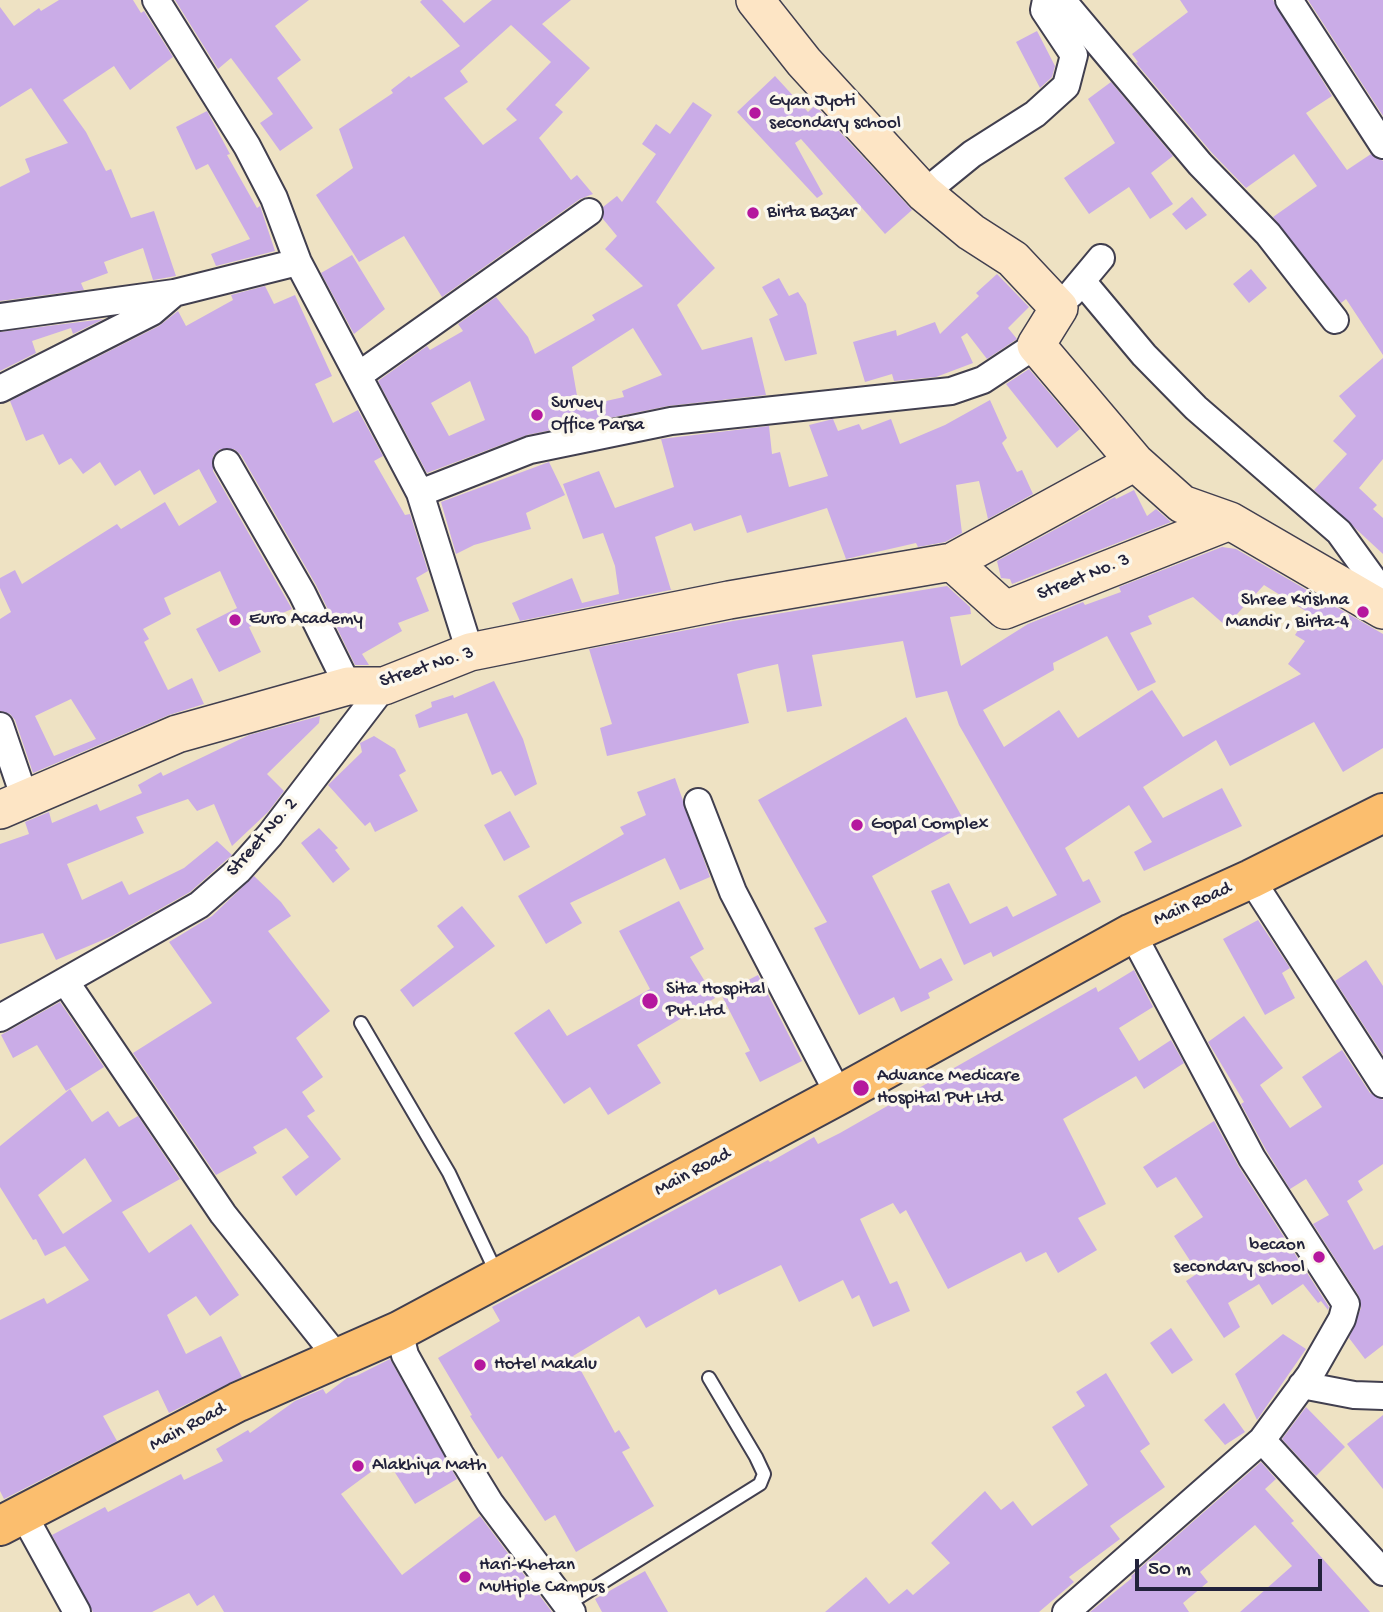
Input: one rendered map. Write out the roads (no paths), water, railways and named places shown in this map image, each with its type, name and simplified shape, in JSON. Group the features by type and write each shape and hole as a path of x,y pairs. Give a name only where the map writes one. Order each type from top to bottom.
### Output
{"main road":[{"name":"Main Road","path":"11,1520 238,1402 399,1331 839,1095 1132,933 1251,879 1383,813"}],"street":[{"path":"156,0 247,146 274,198 298,262 420,493 470,652"},
{"path":"755,0 804,62 924,193 971,232 1071,295 1144,355 1196,408 1339,532 1383,593"},
{"path":"924,193 972,153 1035,114 1066,86 1074,55 1044,10 1046,0"},
{"path":"1062,0 1200,164 1268,234 1335,320"},
{"path":"1289,0 1383,145"},
{"path":"359,375 589,212"},
{"path":"420,493 530,450 671,421 951,391 983,380 1036,345 1101,258"},
{"path":"0,317 174,293 298,262"},
{"path":"0,389 152,312 174,293"},
{"path":"1036,345 1135,463 1182,504 1230,521 1383,610"},
{"path":"227,463 302,593 348,686"},
{"name":"Street No. 3","path":"13,804 177,734 348,686 384,686 470,652 729,600 952,562 1135,463"},
{"name":"Street No. 3","path":"952,562 1005,610 1230,521"},
{"name":"Street No. 2","path":"0,1018 199,905 239,871 270,835 384,686"},
{"path":"0,726 13,804"},
{"path":"698,802 733,892 839,1095"},
{"path":"1251,879 1383,1084"},
{"path":"1066,1612 1262,1440 1302,1385 1342,1319 1346,1304 1252,1158 1132,933"},
{"path":"65,981 223,1214 337,1357"},
{"path":"399,1331 405,1354 478,1484 570,1608"},
{"path":"1302,1385 1354,1395 1383,1396"},
{"path":"1262,1440 1383,1572"},
{"path":"11,1520 76,1612"}],"lane":[{"path":"361,1023 449,1173 499,1278"},
{"path":"570,1608 760,1484 764,1474 756,1457 709,1378"}],"place":[{"name":"Gyan Jyoti secondary school","path":"755,113"},
{"name":"Birta Bazar","path":"753,213"},
{"name":"Survey Office Parsa","path":"537,415"},
{"name":"Shree Krishna Mandir , Birta-4","path":"1363,612"},
{"name":"Euro Academy","path":"235,620"},
{"name":"Gopal Complex","path":"857,825"},
{"name":"Sita Hospital Pvt.Ltd","path":"650,1001"},
{"name":"Advance Medicare Hospital Pvt Ltd","path":"861,1088"},
{"name":"becaon secondary school","path":"1319,1257"},
{"name":"Hotel Makalu","path":"480,1365"},
{"name":"Alakhiya Math","path":"358,1466"},
{"name":"Hari-Khetan Multiple Campus","path":"465,1577"}]}
